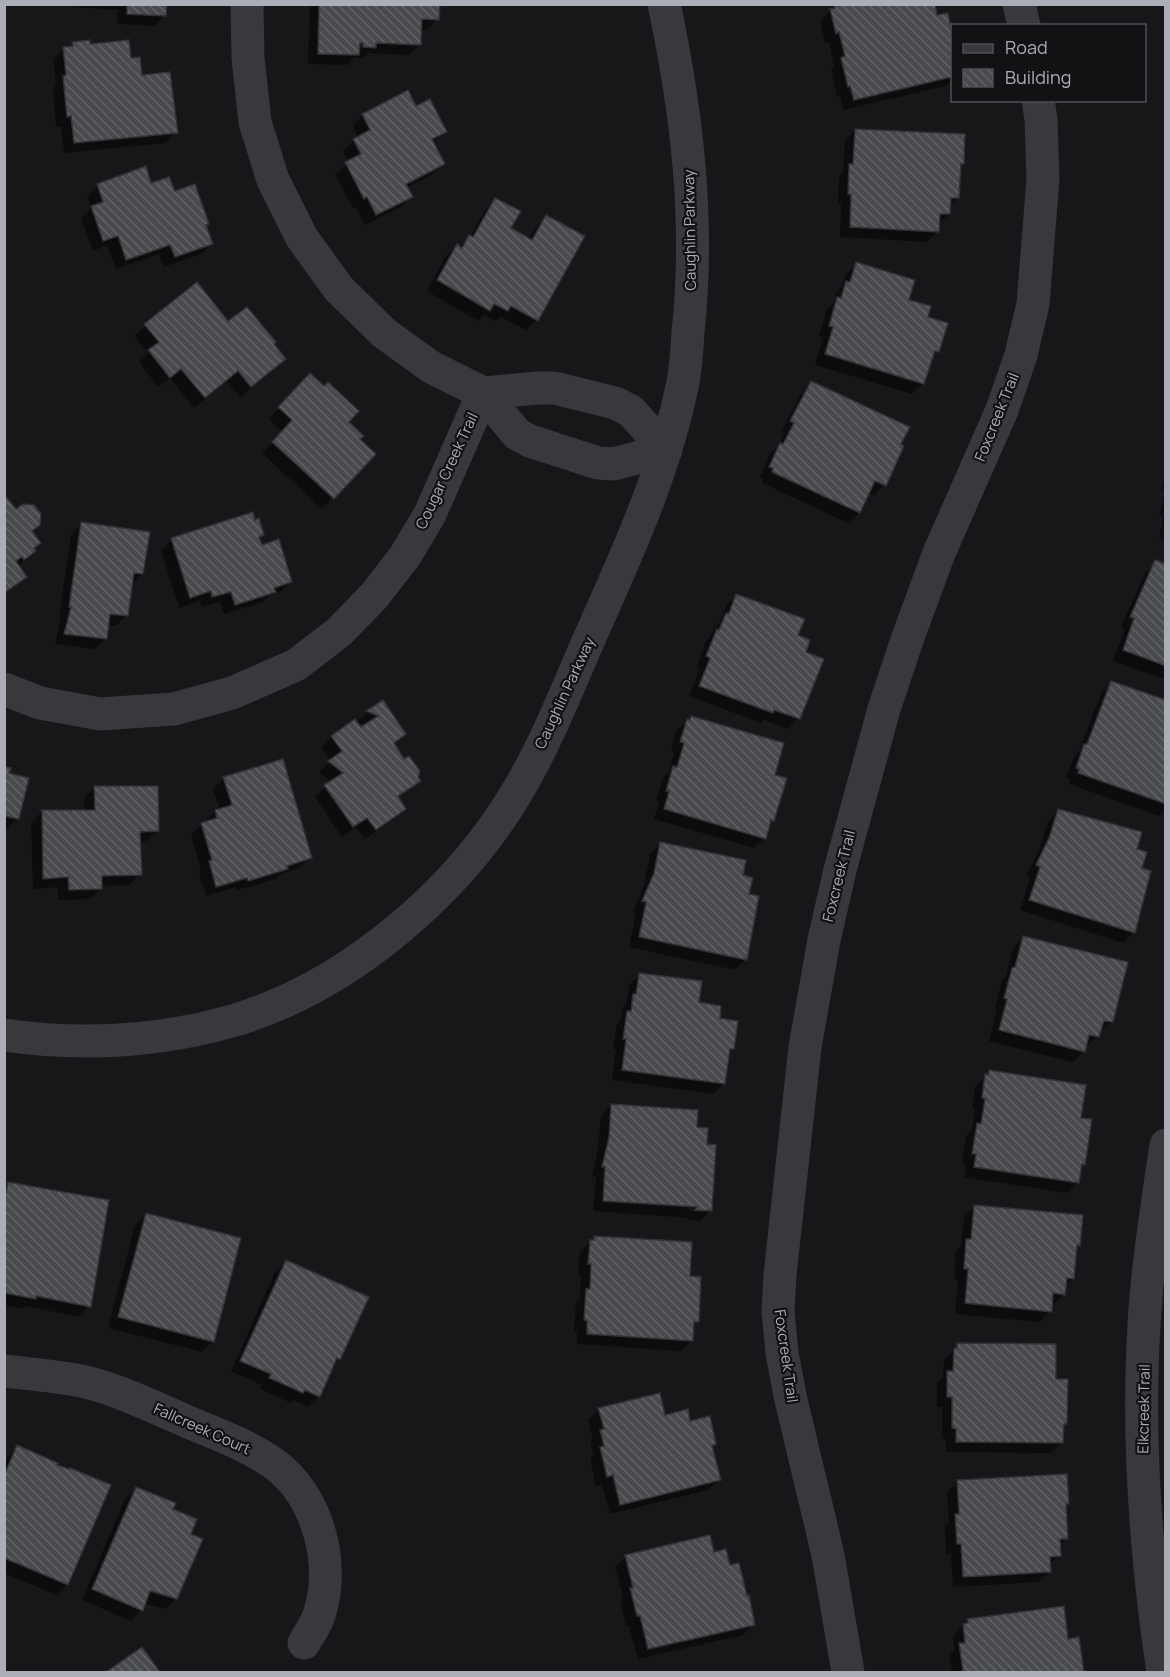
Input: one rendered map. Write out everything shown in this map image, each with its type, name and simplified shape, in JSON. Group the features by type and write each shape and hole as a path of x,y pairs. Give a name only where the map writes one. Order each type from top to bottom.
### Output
{"street":[{"path":"247,4 248,58 255,122 273,180 302,238 339,290 384,333 431,367 483,393 517,434 530,441 598,463 614,464 666,450 630,411 615,404 554,388 483,393"},
{"name":"Caughlin Parkway","path":"4,1035 43,1041 111,1042 168,1035 232,1021 290,999 346,967 397,931 447,884 488,835 521,786 635,538 666,450 683,380 692,301 692,221 687,137 678,73 664,4"},
{"path":"1019,4 1024,24"},
{"name":"Foxcreek Trail","path":"848,1672 828,1555 791,1400 782,1353 778,1311 805,1047 824,940 840,870 884,709 939,553 1002,410 1021,355 1033,304 1043,179 1038,102"},
{"name":"Cougar Creek Trail","path":"4,688 40,703 100,714 174,709 232,693 296,665 339,632 374,596 405,556 430,514 483,393"},
{"name":"Elkcreek Trail","path":"1163,1672 1149,1566 1142,1432 1147,1286 1166,1145"},
{"name":"Fallcreek Court","path":"4,1371 86,1383 128,1396 245,1446 275,1464 299,1488 313,1513 323,1548 326,1582 319,1616 304,1643"}],"building":[{"path":"127,4 167,4 166,16 127,14"},
{"path":"319,4 440,4 439,20 422,19 421,45 376,43 376,48 363,47 363,43 360,43 359,55 318,54"},
{"path":"834,4 935,4 937,15 948,13 951,29 951,77 854,100 850,86 848,87 841,58 845,56 839,32 836,34 830,9 835,8"},
{"path":"90,40 90,44 129,40 131,58 140,57 142,75 170,72 178,133 74,143 71,116 67,117 63,47 73,46 72,42"},
{"path":"408,90 416,106 430,99 447,132 432,139 445,164 406,184 413,197 376,215 367,197 364,199 345,162 361,154 353,139 370,130 362,114"},
{"path":"855,129 965,134 964,164 961,164 959,198 951,198 950,214 940,214 939,232 850,227 849,164 853,164"},
{"path":"146,166 151,183 169,177 175,191 195,184 209,224 206,225 213,244 175,257 170,245 126,260 118,236 103,241 91,206 103,202 97,184"},
{"path":"495,198 521,211 511,228 532,240 546,215 585,236 538,321 511,306 508,311 494,304 490,311 437,280 457,244 462,248 469,235 473,237"},
{"path":"856,262 915,280 909,300 931,306 928,317 948,323 939,352 935,351 924,384 825,354 833,327 829,326 837,297 841,298 846,281 850,282"},
{"path":"197,282 228,321 247,307 276,342 274,344 286,359 251,387 238,371 205,398 181,369 170,378 148,350 159,342 144,324"},
{"path":"310,373 324,386 328,382 359,411 349,422 364,436 360,439 376,454 334,499 272,442 292,420 278,407"},
{"path":"811,381 910,427 901,444 904,446 886,486 875,481 860,513 772,472 773,468 769,467 780,443 783,444 794,423 790,421"},
{"path":"4,494 16,509 23,504 34,505 41,514 40,525 32,531 41,543 34,548 36,551 24,560 22,557 16,561 27,577 4,593"},
{"path":"253,512 255,520 259,518 264,535 259,537 262,545 279,539 292,582 274,588 276,592 235,605 231,592 212,597 211,591 190,598 171,538"},
{"path":"81,522 150,532 143,574 134,573 128,616 110,614 107,639 64,634 71,607 69,607"},
{"path":"1155,560 1166,564 1166,666 1123,650 1134,618 1130,617"},
{"path":"736,594 805,619 798,635 810,640 806,652 824,659 800,719 774,710 773,713 699,686 710,658 706,656 717,629 719,630 726,613 729,613"},
{"path":"1111,681 1166,700 1166,804 1078,773 1079,769 1076,768 1084,744 1087,744"},
{"path":"383,700 406,734 394,743 404,759 409,756 420,771 418,777 421,781 398,796 406,809 376,830 367,818 353,827 324,785 343,773 328,761 342,751 331,736 355,719 361,727 378,716 366,711"},
{"path":"691,716 784,743 775,775 787,778 766,839 664,809 673,766 677,767 684,743 680,742 687,719 690,720"},
{"path":"283,759 312,858 287,866 288,869 248,881 247,878 216,887 209,861 212,860 201,823 217,818 215,810 232,805 223,777"},
{"path":"4,766 11,768 9,773 29,778 19,819 4,816"},
{"path":"94,786 158,786 159,831 140,832 142,875 102,876 102,889 69,890 68,877 43,879 42,810 95,810"},
{"path":"1058,809 1142,832 1137,849 1147,852 1142,868 1151,871 1135,933 1029,900 1040,867 1036,865 1049,838"},
{"path":"660,842 746,860 743,875 753,878 749,894 759,896 747,960 639,937 646,902 642,901 654,873"},
{"path":"1023,936 1128,962 1113,1022 1104,1021 1099,1037 1089,1035 1085,1052 999,1030 1007,999 1004,998"},
{"path":"639,973 702,981 699,1002 721,1006 720,1018 738,1021 734,1049 730,1049 725,1084 622,1070 627,1011 631,1011"},
{"path":"989,1070 1086,1085 1081,1118 1092,1119 1085,1165 1082,1164 1079,1183 974,1167 976,1154 972,1154 977,1123 981,1124 985,1099 982,1098 985,1074 988,1075"},
{"path":"611,1104 698,1110 697,1127 708,1128 707,1144 716,1145 712,1211 695,1210 697,1207 603,1201 605,1167 602,1167 609,1137"},
{"path":"8,1182 109,1200 91,1307 36,1296 36,1299 4,1293 4,1201"},
{"path":"974,1205 1083,1215 1074,1279 1067,1278 1065,1295 1053,1293 1052,1312 965,1303 968,1269 964,1269 966,1239 971,1239"},
{"path":"146,1213 241,1238 214,1342 118,1317"},
{"path":"594,1236 692,1242 690,1276 701,1277 699,1322 694,1322 693,1341 587,1334 587,1321 584,1320 586,1289 590,1289 591,1264 588,1264 590,1240 594,1240"},
{"path":"286,1260 369,1297 340,1360 337,1358 320,1397 305,1390 303,1393 269,1378 271,1374 240,1361"},
{"path":"957,1343 1056,1344 1056,1379 1068,1379 1067,1424 1064,1424 1063,1443 956,1442 956,1429 952,1428 952,1397 947,1397 947,1371 953,1371 954,1348 957,1348"},
{"path":"660,1393 665,1415 688,1409 690,1421 710,1416 716,1444 712,1446 721,1480 620,1505 613,1475 607,1477 600,1447 604,1446 600,1430 604,1429 598,1408"},
{"path":"17,1445 58,1463 57,1465 111,1485 68,1585 4,1558 4,1476"},
{"path":"1067,1474 1068,1539 1060,1539 1061,1556 1050,1557 1051,1572 963,1577 961,1544 957,1544 955,1514 959,1514 957,1480"},
{"path":"136,1487 176,1503 173,1509 197,1519 191,1534 203,1539 177,1599 150,1591 143,1611 92,1589"},
{"path":"710,1535 714,1552 726,1549 730,1565 739,1563 755,1625 648,1649 630,1588 633,1588 625,1555"},
{"path":"1064,1606 1068,1639 1079,1637 1084,1672 963,1672 959,1643 965,1643 963,1624 968,1623 967,1619"},
{"path":"142,1647 160,1672 106,1672"}]}
